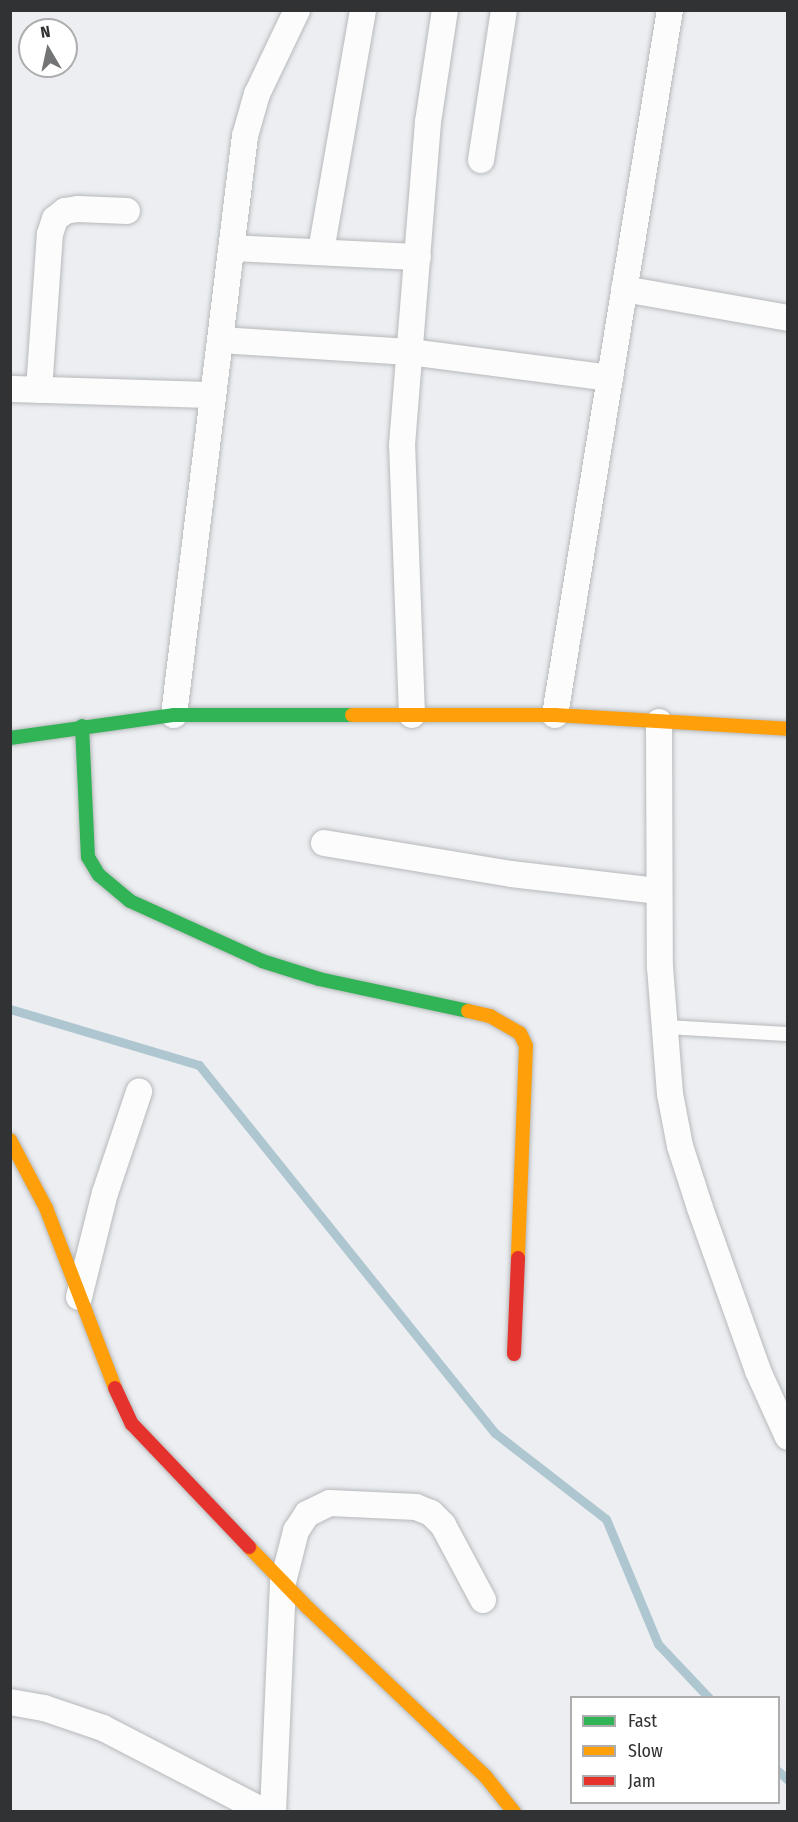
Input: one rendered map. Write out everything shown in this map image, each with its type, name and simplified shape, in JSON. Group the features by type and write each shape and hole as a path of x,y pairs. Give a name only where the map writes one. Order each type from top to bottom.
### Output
{"street":[{"path":"174,714 249,118 297,10"},
{"path":"321,250 363,10"},
{"path":"412,715 402,445 428,122 445,10"},
{"path":"480,160 504,10"},
{"path":"555,716 670,10"},
{"path":"39,390 50,234 54,219 65,211 78,208 127,211"},
{"path":"232,248 321,250 418,257"},
{"path":"624,289 788,318"},
{"path":"220,340 410,352 610,378"},
{"path":"10,394 11,389 213,395"},
{"path":"10,738 174,714 555,716 788,729"},
{"path":"659,722 659,891 664,1027 670,1094 680,1146 758,1371 788,1437"},
{"path":"82,726 88,857 99,875 130,901 262,961 319,979 481,1013 512,1025 520,1033 526,1046 526,1077 514,1354"},
{"path":"324,843 511,874 659,891"},
{"path":"79,1297 105,1194 139,1092"},
{"path":"10,1140 46,1208 104,1367 132,1424 283,1582 486,1778 514,1812"},
{"path":"273,1812 283,1582 296,1531 316,1507 330,1503 416,1507 431,1513 443,1525 483,1600"},
{"path":"10,1702 44,1708 104,1728 224,1801 265,1812"}],"lane":[{"path":"664,1027 788,1034"}],"waterway":[{"path":"10,1009 199,1065 495,1433 606,1519 658,1644 707,1696"},
{"path":"780,1773 788,1780"}],"traffic: fast":[{"path":"10,738 174,715 352,715"},
{"path":"82,726 88,857 99,875 130,901 262,961 319,979 468,1011"}],"traffic: slow":[{"path":"352,715 555,715 788,729"},
{"path":"468,1011 490,1016 520,1033 526,1046 518,1258"},
{"path":"10,1140 46,1208 115,1388"},
{"path":"249,1547 308,1608 486,1777 514,1812"}],"traffic: jam":[{"path":"514,1354 518,1258"},
{"path":"115,1388 132,1424 249,1547"}]}
